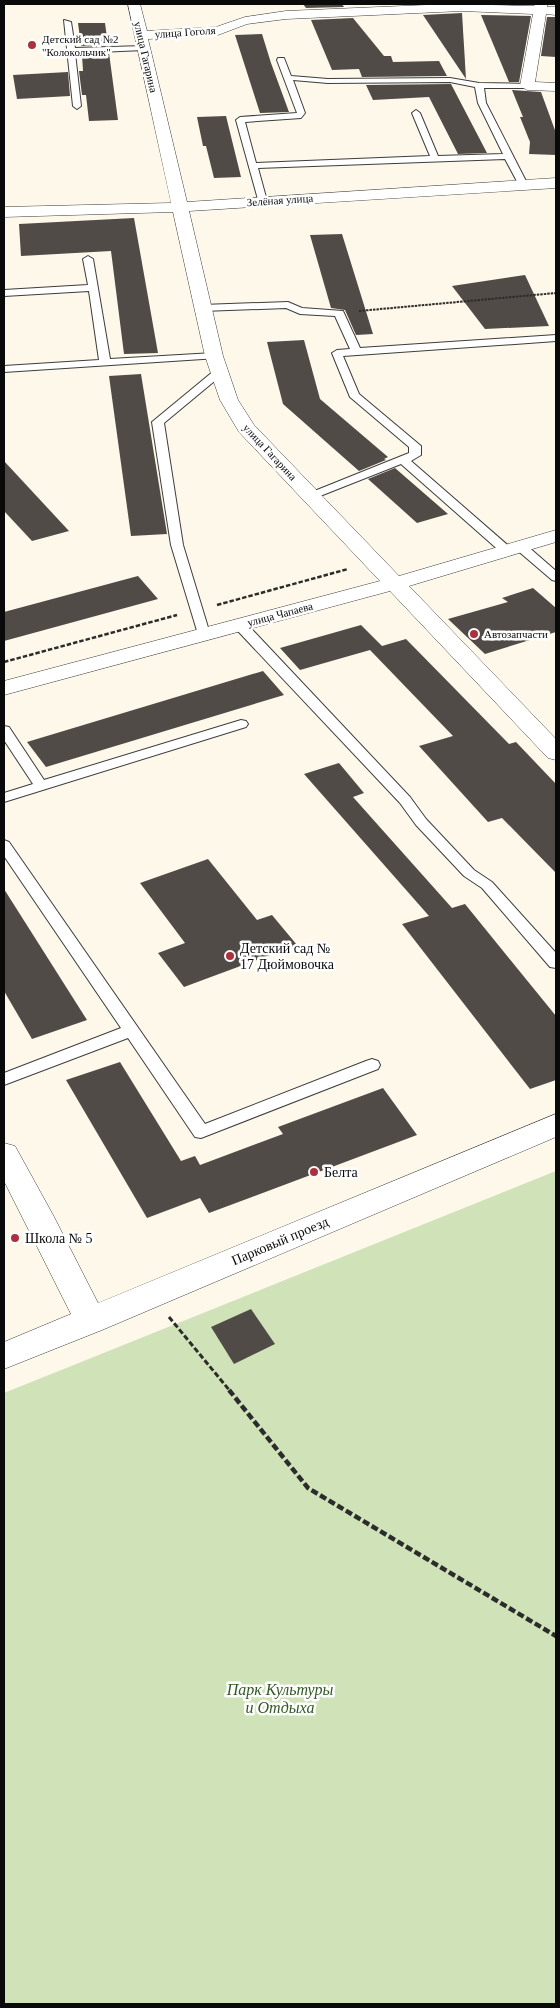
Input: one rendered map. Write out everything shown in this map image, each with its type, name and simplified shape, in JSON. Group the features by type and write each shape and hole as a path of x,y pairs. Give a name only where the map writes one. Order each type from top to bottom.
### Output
{"street":[{"name":"улица Гагарина","path":"134,4 202,308 216,364 229,400 246,428 556,753"},
{"name":"улица Гоголя","path":"143,41 218,31 245,20 286,15 462,7 540,6 556,11"},
{"path":"540,6 527,86 556,87"},
{"name":"Зелёная улица","path":"4,212 179,207 556,183"},
{"name":"улица Чапаева","path":"4,688 393,584 556,536"},
{"name":"Парковый проезд","path":"4,1356 556,1125"},
{"path":"4,1154 38,1215 91,1321"}],"lane":[{"path":"67,22 77,106"},
{"path":"71,51 143,41"},
{"path":"262,201 240,120 298,116 301,113 281,60"},
{"path":"288,78 328,81 450,80 479,85 527,86"},
{"path":"479,85 482,103 523,185"},
{"path":"416,113 435,159"},
{"path":"253,166 508,156"},
{"path":"88,259 104,363"},
{"path":"4,293 93,288"},
{"path":"202,308 288,305 300,311 339,312 356,351"},
{"path":"311,496 404,461 415,455 415,446 354,394 337,353 556,338"},
{"path":"4,369 104,363 216,364"},
{"path":"204,634 177,545 158,422 216,364"},
{"path":"404,461 514,549 556,577"},
{"path":"240,625 405,800 421,822 462,866 486,885 512,912 556,963"},
{"path":"4,798 241,724"},
{"path":"4,730 41,786"},
{"path":"4,845 201,1132 372,1065"},
{"path":"4,1079 131,1031"}],"path":[{"path":"339,312 556,293"},
{"path":"151,1296 308,1488 556,1636"}],"green space":[{"name":"Парк Культуры и Отдыха","path":"556,1171 556,2004 4,2004 4,1393"}],"building":[{"path":"303,4 342,4 344,7 306,8"},
{"path":"462,13 466,79 423,15"},
{"path":"481,15 531,16 519,82 509,82"},
{"path":"547,17 556,17 556,57 541,56"},
{"path":"353,18 384,56 391,56 393,62 439,61 447,76 362,77 359,69 332,70 311,20"},
{"path":"78,23 105,23 108,45 81,46"},
{"path":"262,34 289,112 260,113 235,35"},
{"path":"109,53 118,120 89,121 86,95 82,95 79,71 83,71 82,55"},
{"path":"68,72 70,96 17,99 13,75"},
{"path":"451,84 487,153 458,154 429,97 373,100 366,85"},
{"path":"512,90 541,92 556,133 556,155 529,154 530,142 520,117 523,117"},
{"path":"226,116 241,177 214,178 206,146 203,146 197,117"},
{"path":"134,218 158,353 124,354 111,251 21,256 19,224"},
{"path":"342,234 373,334 356,335 345,310 331,308 310,235"},
{"path":"525,275 549,326 485,329 452,286"},
{"path":"304,340 320,399 388,457 384,459 386,460 359,471 283,404 267,342"},
{"path":"141,374 167,534 131,536 109,376"},
{"path":"4,461 69,531 32,541 4,511"},
{"path":"395,468 448,514 417,523 368,479"},
{"path":"138,576 158,599 4,641 4,612"},
{"path":"533,588 556,608 556,632 485,654 448,619 508,602 502,598"},
{"path":"361,625 382,646 406,639 509,744 516,742 556,784 556,873 502,818 488,822 419,746 453,736 370,650 300,670 280,648"},
{"path":"263,671 284,695 46,767 27,742"},
{"path":"339,763 364,793 353,797 452,908 465,904 556,1016 556,1080 530,1089 402,924 429,916 304,774"},
{"path":"208,859 257,920 272,915 297,945 184,987 158,953 185,943 140,883"},
{"path":"4,889 87,1020 32,1039 4,991"},
{"path":"120,1062 181,1161 195,1156 200,1165 283,1134 278,1127 383,1088 417,1135 209,1213 200,1198 147,1218 66,1080"},
{"path":"251,1309 275,1344 234,1364 211,1327"}],"place":[{"name":"Детский сад №2 \"Колокольчик\"","path":"32,45"},
{"name":"Автозапчасти","path":"474,634"},
{"name":"Детский сад № 17 Дюймовочка","path":"230,956"},
{"name":"Белта","path":"314,1172"},
{"name":"Школа № 5","path":"15,1238"}]}
